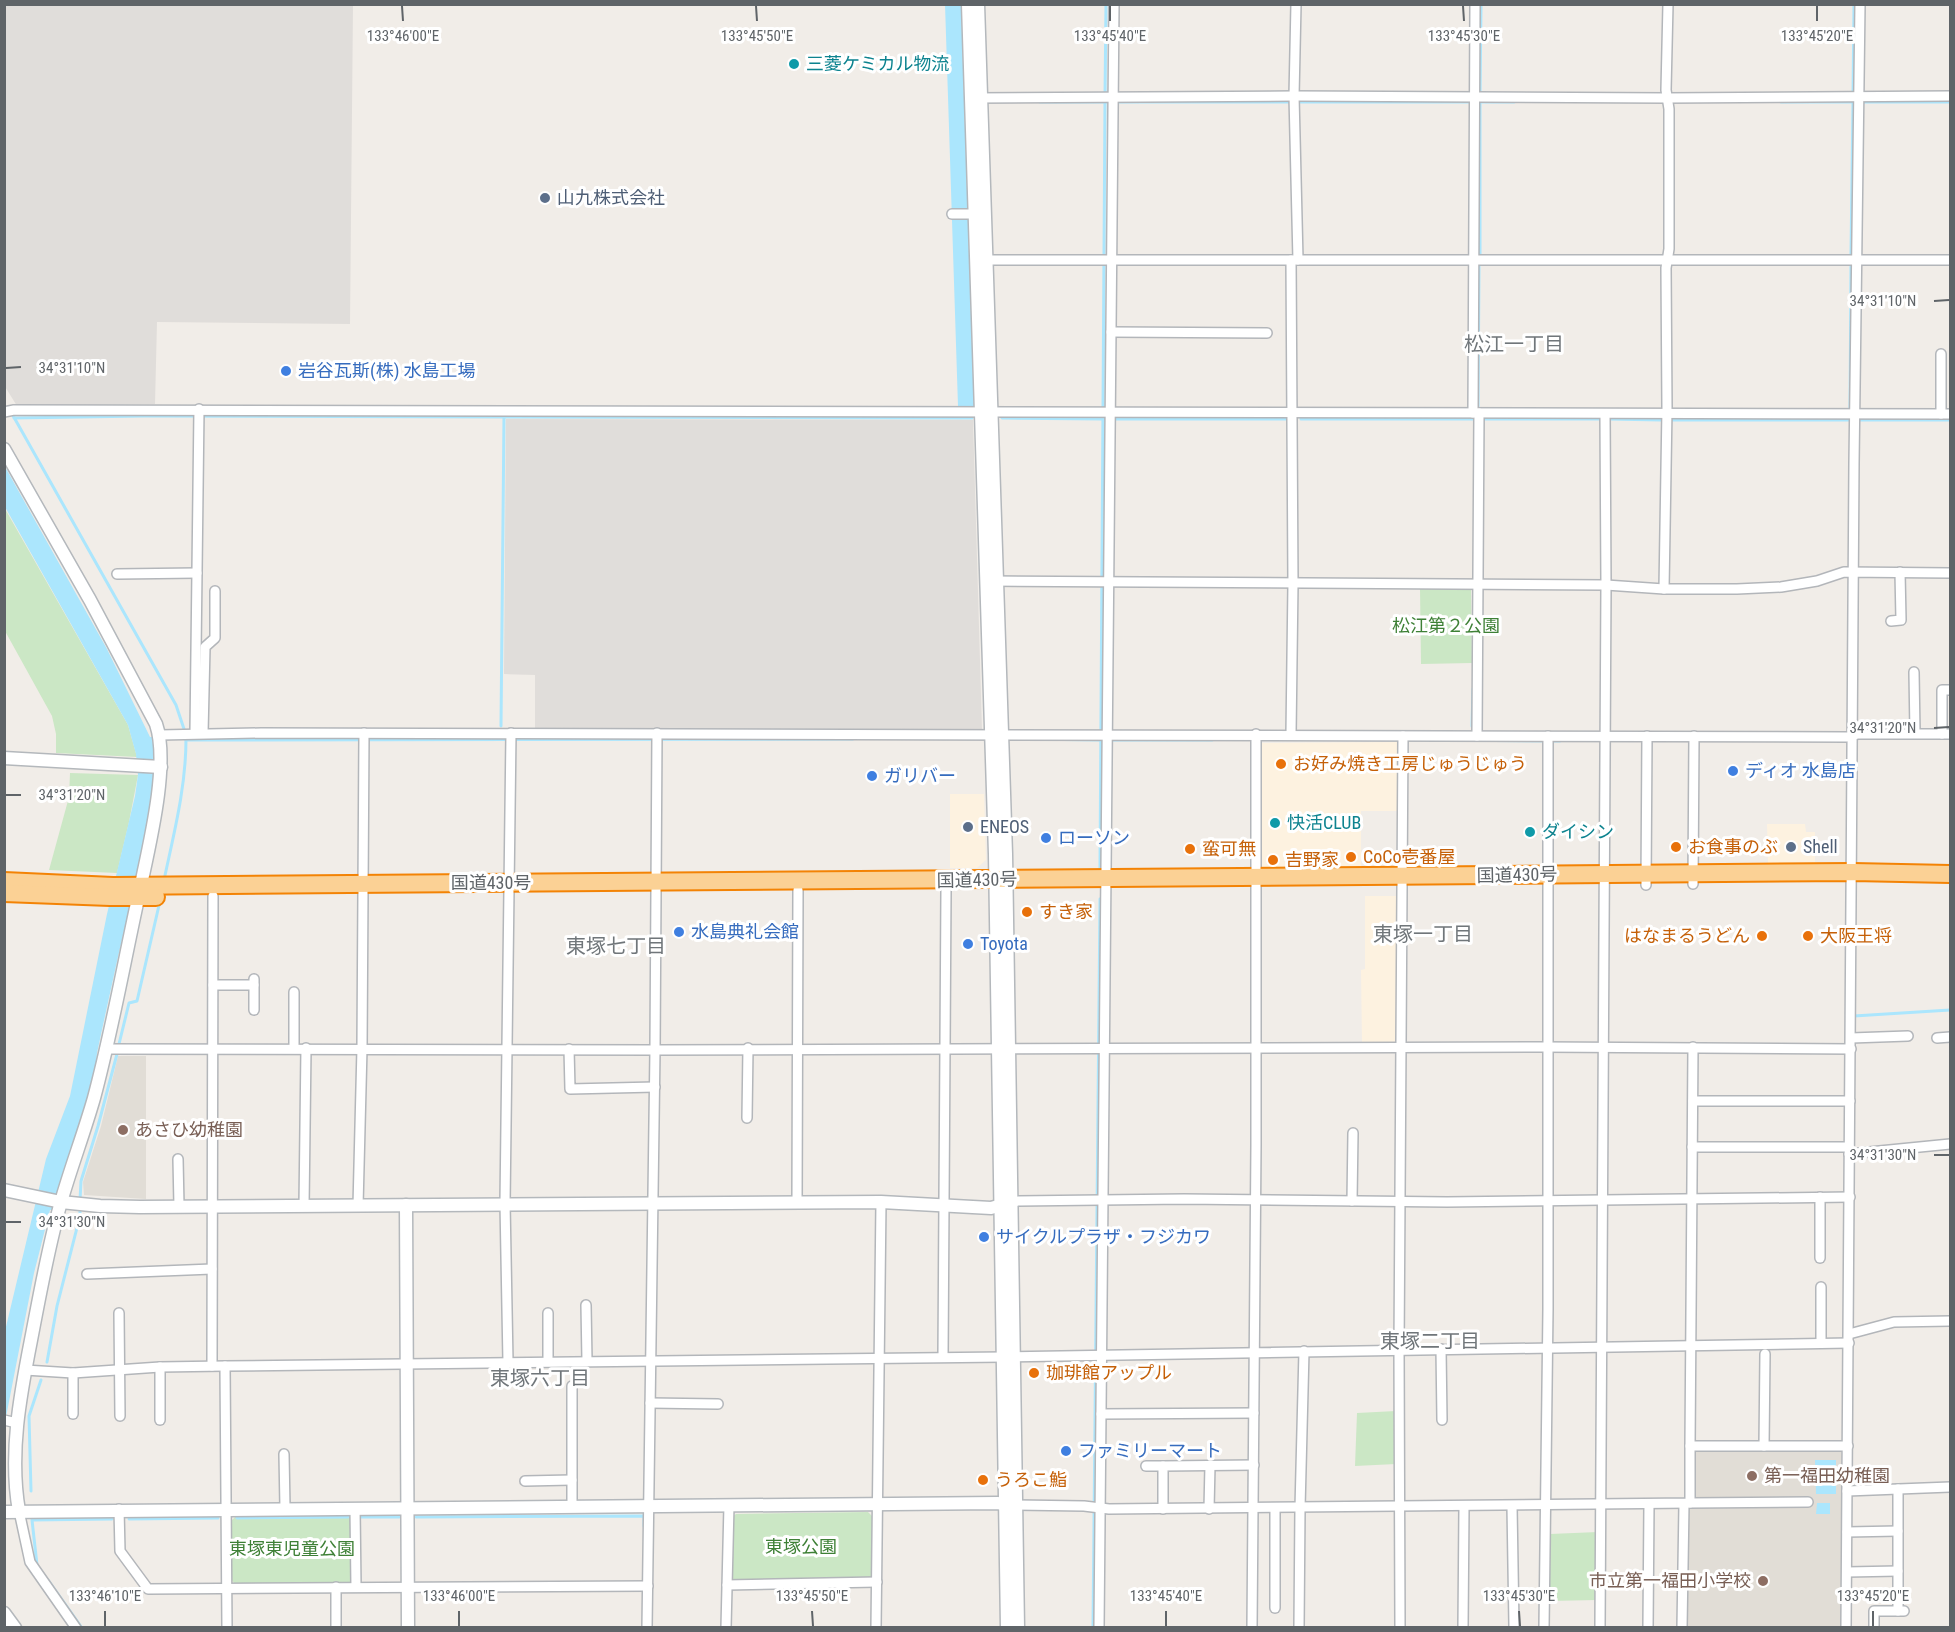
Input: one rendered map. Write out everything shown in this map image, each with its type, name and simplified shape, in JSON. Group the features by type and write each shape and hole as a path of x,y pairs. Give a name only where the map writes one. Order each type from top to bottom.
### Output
{"highway":[{"name":"国道430号","path":"4,893 1693,879 1950,874"},
{"name":"国道430号","path":"1853,877 1950,884"},
{"name":"国道430号","path":"4,881 111,892"},
{"name":"国道430号","path":"657,887 946,891 1001,884"},
{"name":"国道430号","path":"162,891 213,896 363,890"}],"street":[{"path":"968,4 976,98"},
{"path":"978,4 975,214 981,260 1001,884 1010,1505 1007,1628"},
{"path":"1099,1628 1096,1508 1101,1414 1098,1354 1100,1048 1107,883 1104,582 1111,332 1106,259 1109,99 1114,4"},
{"path":"1291,734 1296,4"},
{"path":"1475,4 1477,99 1473,260 1478,584 1477,736"},
{"path":"1664,589 1668,4"},
{"path":"1846,1628 1845,1446 1850,1197 1848,1049 1851,1038 1853,877 1851,738 1858,260 1856,99 1860,4"},
{"path":"976,98 1668,101 1950,96"},
{"path":"952,214 975,214"},
{"path":"981,260 1950,260"},
{"path":"1111,332 1267,333"},
{"path":"8,411 199,415 986,412 1108,415 1946,414 1941,354"},
{"path":"1600,1628 1605,414"},
{"path":"192,734 199,415"},
{"path":"4,449 90,600 160,735 158,767 105,1049 93,1099 59,1201 25,1370 11,1421 17,1497 30,1562 76,1628"},
{"path":"992,581 1606,585 1664,589 1737,589 1781,587 1817,581 1844,572 1950,573"},
{"path":"1891,621 1901,620 1900,572"},
{"path":"117,574 197,573"},
{"path":"192,734 205,647 214,638 215,591"},
{"path":"1914,672 1915,734"},
{"path":"160,735 657,738 996,734 1256,738 1291,734 1403,739 1477,736 1548,739 1604,736 1647,740 1851,738 1946,734 1942,690 1950,690"},
{"path":"358,1206 362,1048 364,737"},
{"path":"508,1362 505,1203 511,737"},
{"path":"647,1628 655,1087 657,738"},
{"path":"1252,1628 1256,738"},
{"path":"1400,1628 1399,1349 1403,739"},
{"path":"1544,1628 1548,1200 1548,739"},
{"path":"1693,879 1694,739"},
{"path":"1646,879 1647,740"},
{"path":"4,759 158,767"},
{"path":"797,1203 798,890"},
{"path":"943,1357 946,891"},
{"path":"212,1366 213,896"},
{"path":"213,985 254,982 254,1010"},
{"path":"294,992 294,1048"},
{"path":"1851,1038 1908,1036"},
{"path":"1937,1038 1950,1037"},
{"path":"105,1049 655,1050 1402,1047 1848,1049"},
{"path":"1683,1628 1690,1446 1693,1047"},
{"path":"304,1206 306,1048"},
{"path":"747,1118 748,1048"},
{"path":"569,1049 570,1089 655,1087"},
{"path":"1693,1101 1850,1101"},
{"path":"1352,1201 1353,1133"},
{"path":"1692,1147 1849,1150 1950,1144"},
{"path":"178,1158 179,1206"},
{"path":"4,1190 59,1201 120,1207 881,1202 991,1208 1018,1201 1132,1199 1401,1201 1850,1197"},
{"path":"1820,1197 1820,1258"},
{"path":"876,1628 881,1202"},
{"path":"406,1204 408,1628"},
{"path":"87,1274 212,1269"},
{"path":"1821,1287 1821,1343"},
{"path":"586,1305 586,1360"},
{"path":"119,1313 120,1416"},
{"path":"548,1313 548,1361"},
{"path":"25,1370 73,1373 212,1366 1255,1353 1821,1343 1847,1341 1894,1322 1950,1320"},
{"path":"1441,1348 1442,1420"},
{"path":"1299,1628 1299,1508 1304,1352"},
{"path":"1764,1446 1765,1354"},
{"path":"225,1366 227,1628"},
{"path":"160,1367 160,1420"},
{"path":"73,1373 73,1414"},
{"path":"572,1386 572,1506"},
{"path":"650,1403 718,1404"},
{"path":"1101,1414 1254,1413"},
{"path":"1690,1446 1845,1446"},
{"path":"284,1454 285,1508"},
{"path":"1209,1509 1210,1465"},
{"path":"1146,1466 1254,1465"},
{"path":"1163,1466 1163,1509"},
{"path":"525,1481 572,1480"},
{"path":"1847,1491 1950,1487"},
{"path":"1874,1628 1874,1611 1901,1611 1898,1571 1898,1489"},
{"path":"4,1512 119,1509 878,1503 1254,1509 1808,1502"},
{"path":"1648,1504 1648,1628"},
{"path":"726,1628 729,1505"},
{"path":"1010,1505 1018,1628"},
{"path":"1512,1506 1514,1626"},
{"path":"1463,1628 1464,1507"},
{"path":"355,1508 356,1587"},
{"path":"1275,1508 1275,1608"},
{"path":"119,1509 120,1551 148,1589 648,1586"},
{"path":"1847,1532 1898,1531"},
{"path":"1847,1572 1898,1571"},
{"path":"727,1585 877,1582"},
{"path":"336,1587 336,1628"},
{"path":"4,1613 15,1628"}],"shaded area":[{"path":"4,5 353,5 350,324 157,322 155,404 17,406 4,385"},
{"path":"506,419 973,420 982,730 535,729 535,675 504,674"},
{"path":"1400,742 1401,811 1361,811 1361,866 1260,867 1260,743"},
{"name":"ENEOS","path":"950,794 984,794 986,860 977,868 950,868"},
{"name":"Shell","path":"1767,824 1805,824 1806,832 1815,832 1815,862 1768,863"},
{"path":"1365,896 1399,896 1399,1044 1362,1044 1361,970 1365,969"},
{"name":"あさひ幼稚園","path":"118,1056 146,1056 146,1199 84,1195 83,1182 101,1126"},
{"name":"市立第一福田小学校","path":"1841,1450 1841,1627 1685,1628 1687,1508 1810,1506 1810,1499 1693,1502 1694,1454 1697,1451"}],"green space":[{"path":"4,507 128,725 137,757 56,753 56,734 52,716 5,631"},
{"name":"松江第２公園","path":"1471,588 1472,663 1421,664 1420,589"},
{"path":"70,773 138,775 117,873 49,870 69,797"},
{"path":"1396,1411 1396,1464 1355,1466 1357,1413"},
{"name":"東塚公園","path":"868,1512 872,1516 872,1576 869,1579 735,1581 730,1577 732,1517 736,1514"},
{"name":"東塚東児童公園","path":"348,1516 352,1520 353,1579 350,1583 234,1583 231,1579 231,1521 235,1517"},
{"path":"1598,1532 1597,1600 1549,1601 1550,1534"}],"water":[{"path":"4,465 107,649 150,737 154,737 155,756 153,797 149,819 97,1053 95,1074 53,1210 50,1210 34,1273 6,1417 4,1417 5,1331 46,1159 70,1096 138,775 136,754 128,725 5,507"},
{"path":"1815,1460 1836,1460 1836,1494 1816,1494"},
{"path":"1817,1503 1830,1503 1830,1514 1816,1514"}],"waterway":[{"path":"953,4 966,406"},
{"path":"1105,96 1106,4"},
{"path":"1480,96 1481,4"},
{"path":"1853,96 1854,4"},
{"path":"956,102 961,102"},
{"path":"1040,102 1514,102"},
{"path":"1100,868 1105,102"},
{"path":"1480,102 1480,254"},
{"path":"1781,102 1950,102"},
{"path":"1851,254 1853,102"},
{"path":"1478,406 1479,266"},
{"path":"1850,410 1851,266"},
{"path":"11,412 176,705 185,732"},
{"path":"14,418 144,416 972,418"},
{"path":"501,726 504,417"},
{"path":"1002,418 1104,419"},
{"path":"1111,419 1286,419"},
{"path":"1301,419 1477,419"},
{"path":"1483,419 1599,419"},
{"path":"1609,419 1661,420"},
{"path":"1672,420 1853,420"},
{"path":"1860,420 1950,420"},
{"path":"1472,726 1473,689"},
{"path":"164,880 182,792 186,739"},
{"path":"186,740 853,739"},
{"path":"1026,739 1101,740"},
{"path":"1110,740 1212,740"},
{"path":"1428,740 1560,741"},
{"path":"1093,1628 1100,899"},
{"path":"119,1044 129,1003 137,1001 160,901"},
{"path":"1854,1016 1950,1010"},
{"path":"80,1200 81,1181 117,1054"},
{"path":"47,1362 57,1306 80,1216 80,1206"},
{"path":"31,1491 29,1416 41,1380"},
{"path":"416,1517 644,1516 644,1526"},
{"path":"237,1518 348,1517"},
{"path":"360,1517 399,1517"},
{"path":"129,1519 218,1518"},
{"path":"37,1565 32,1520 112,1519"},
{"path":"48,1580 82,1628"}],"place":[{"name":"三菱ケミカル物流","path":"794,64"},
{"name":"山九株式会社","path":"545,198"},
{"name":"岩谷瓦斯(株) 水島工場","path":"286,371"},
{"name":"お好み焼き工房じゅうじゅう","path":"1281,764"},
{"name":"ディオ 水島店","path":"1733,771"},
{"name":"ガリバー","path":"872,776"},
{"name":"快活CLUB","path":"1275,823"},
{"name":"ENEOS","path":"968,827"},
{"name":"ダイシン","path":"1530,832"},
{"name":"ローソン","path":"1046,838"},
{"name":"お食事のぶ","path":"1676,847"},
{"name":"Shell","path":"1791,847"},
{"name":"蛮可無","path":"1190,849"},
{"name":"CoCo壱番屋","path":"1351,857"},
{"name":"吉野家","path":"1273,860"},
{"name":"すき家","path":"1027,912"},
{"name":"水島典礼会館","path":"679,932"},
{"name":"はなまるうどん","path":"1762,936"},
{"name":"大阪王将","path":"1808,936"},
{"name":"Toyota","path":"968,944"},
{"name":"あさひ幼稚園","path":"123,1130"},
{"name":"サイクルプラザ・フジカワ","path":"984,1237"},
{"name":"珈琲館アップル","path":"1034,1373"},
{"name":"ファミリーマート","path":"1066,1451"},
{"name":"第一福田幼稚園","path":"1752,1476"},
{"name":"うろこ鮨","path":"983,1480"},
{"name":"市立第一福田小学校","path":"1763,1581"}],"district":[{"name":"松江一丁目","path":"1514,344"},
{"name":"東塚一丁目","path":"1423,934"},
{"name":"東塚七丁目","path":"616,946"},
{"name":"東塚二丁目","path":"1430,1341"},
{"name":"東塚六丁目","path":"540,1378"}]}
